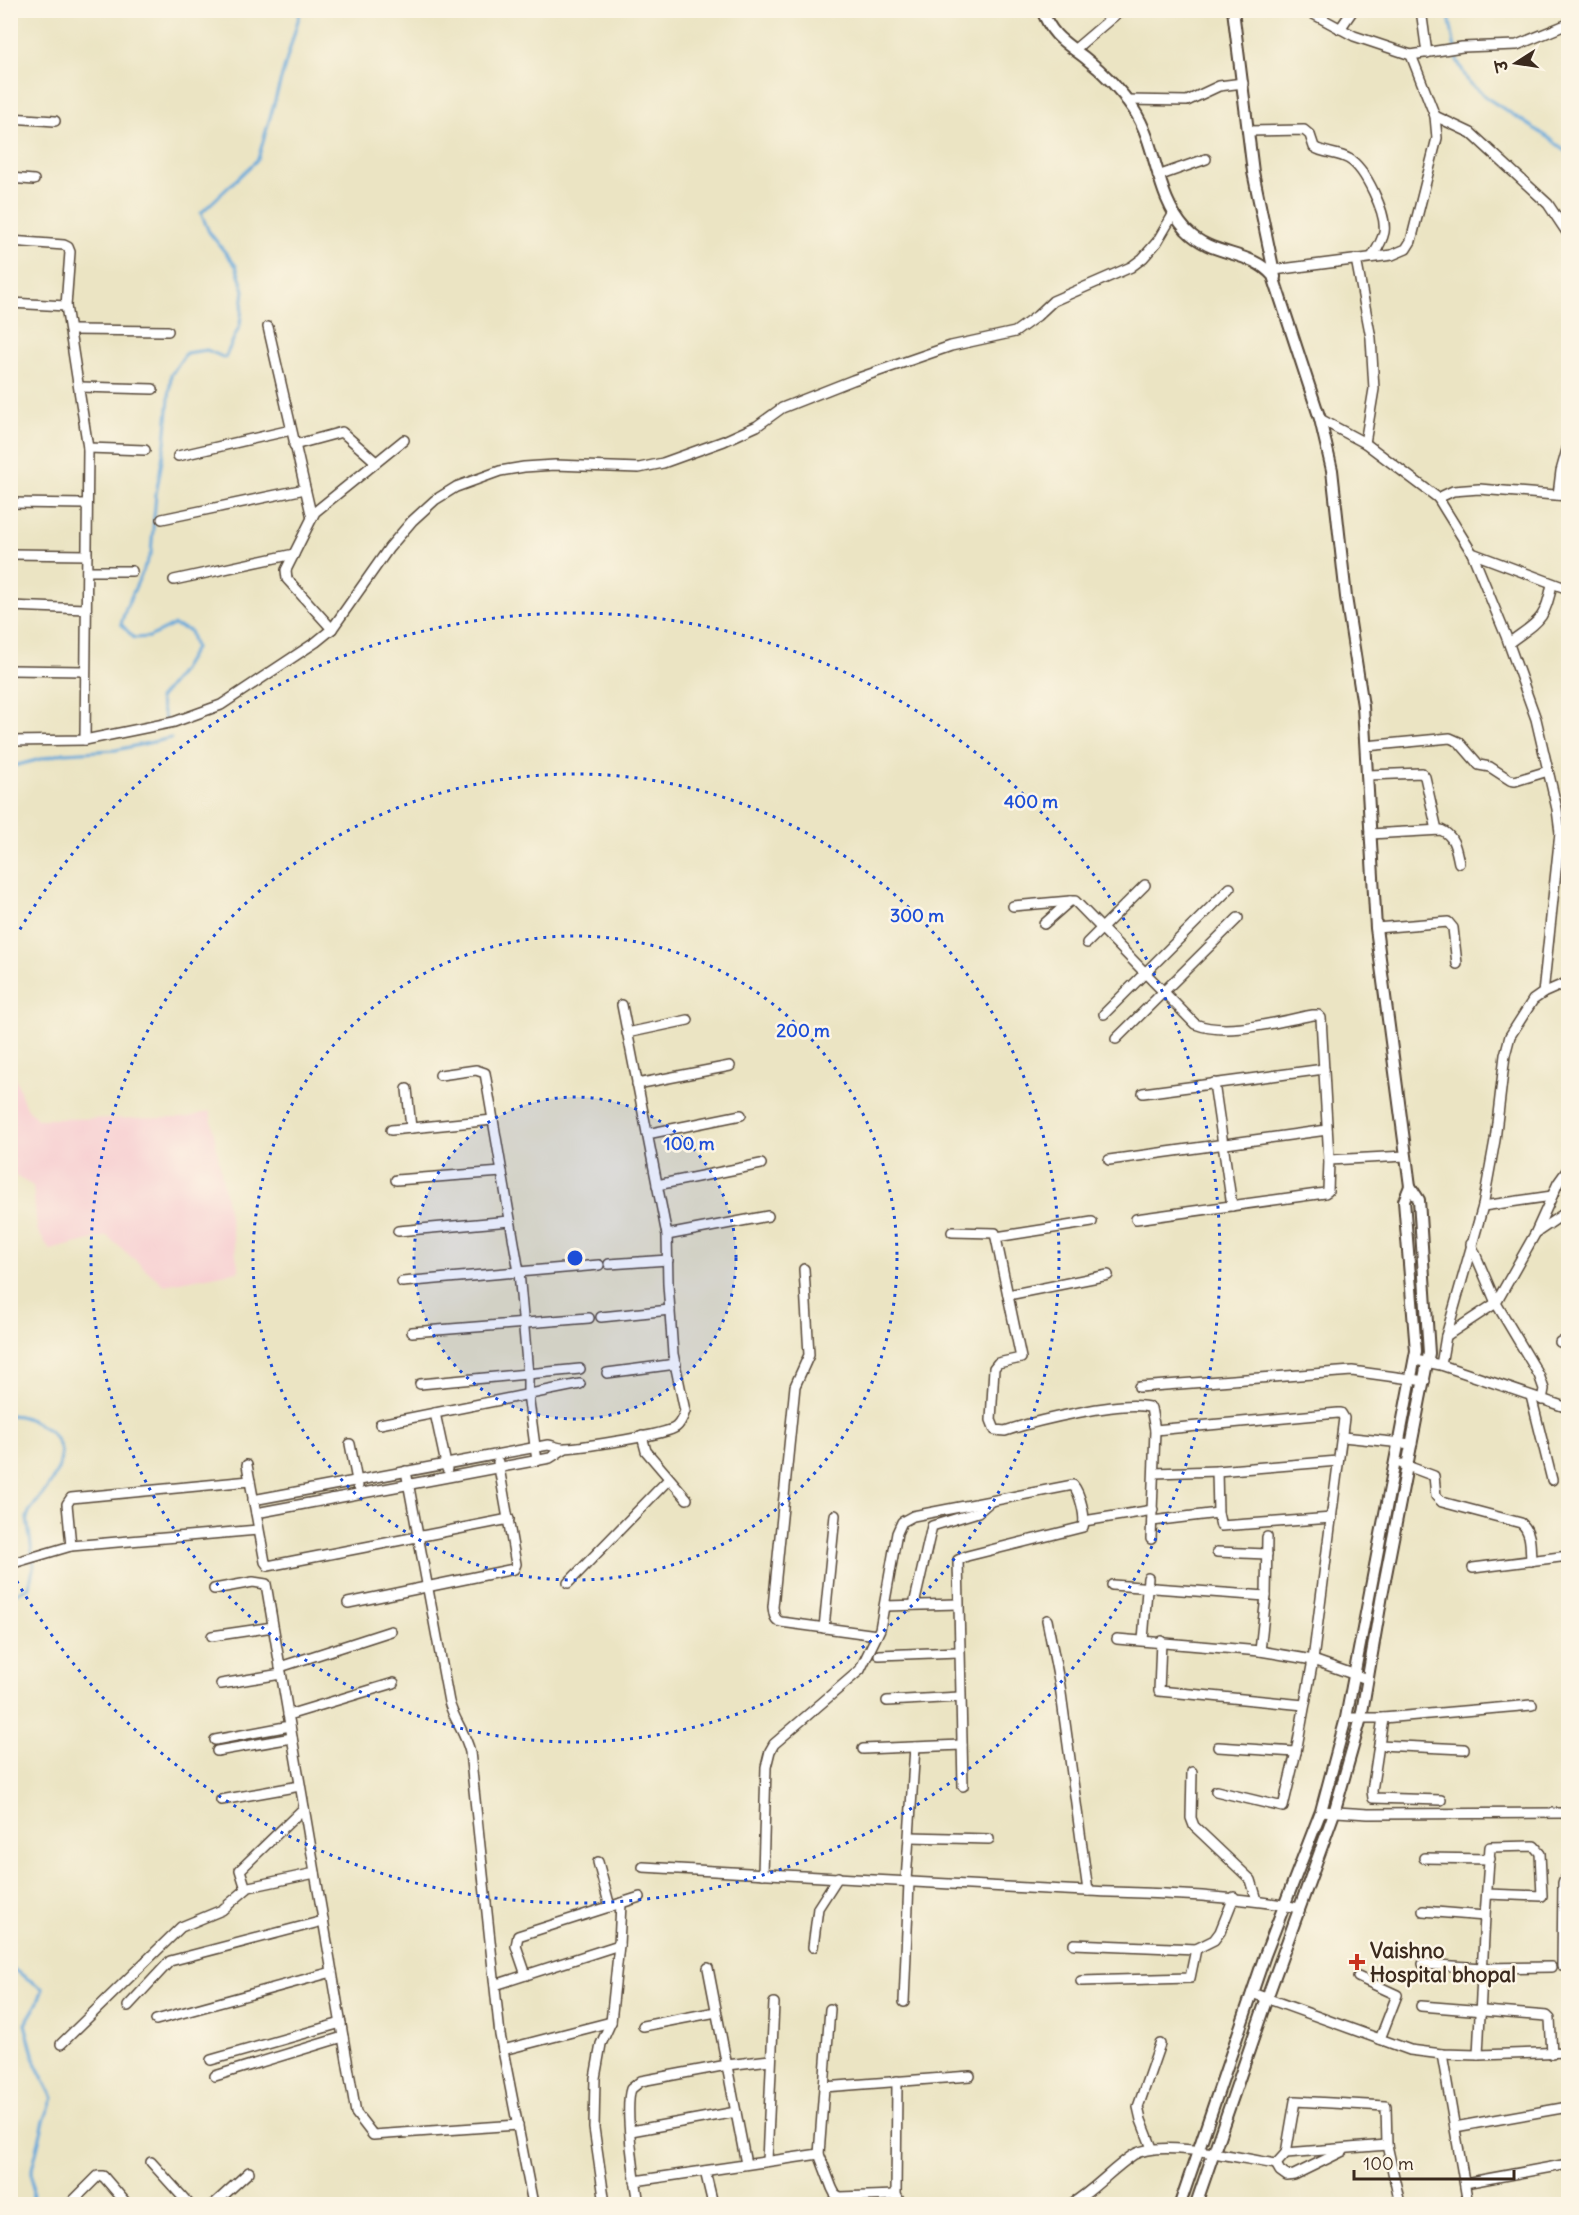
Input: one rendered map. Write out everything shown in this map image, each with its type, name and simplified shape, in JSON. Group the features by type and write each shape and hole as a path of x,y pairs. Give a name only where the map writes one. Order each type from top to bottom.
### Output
{"street":[{"path":"1042,10 1053,32 1112,82 1126,100 1146,133 1158,176 1174,213 1187,231 1212,248 1256,261 1273,276 1320,419 1332,470 1346,597 1363,706 1376,928 1410,1186 1419,1200 1427,1292 1429,1353 1425,1382 1360,1718 1334,1813 1196,2205"},
{"path":"1074,50 1121,10"},
{"path":"1233,10 1253,172 1278,290"},
{"path":"1306,10 1354,36 1411,55 1462,48 1517,45 1569,24"},
{"path":"1340,28 1353,10"},
{"path":"1420,10 1431,52"},
{"path":"1274,270 1392,255 1406,249 1412,241 1437,138 1435,116 1411,55"},
{"path":"1126,100 1187,102 1219,86 1243,83"},
{"path":"1435,116 1471,133 1548,204 1569,234"},
{"path":"10,118 55,121"},
{"path":"1248,131 1304,130 1310,135 1317,150 1340,154 1358,166 1367,178 1383,216 1384,230 1381,242 1371,257"},
{"path":"1158,176 1206,159"},
{"path":"10,178 34,180"},
{"path":"10,741 85,740 158,726 196,716 221,705 332,629 389,548 411,521 435,500 456,487 500,471 524,467 555,465 639,468 663,463 724,441 757,426 782,408 852,380 951,346 987,340 1015,332 1053,301 1131,267 1143,258 1157,242 1174,213"},
{"path":"10,241 68,247 70,252 66,306 88,448 85,740"},
{"path":"1356,259 1371,338 1374,389 1365,442"},
{"path":"10,303 66,306"},
{"path":"268,327 312,518"},
{"path":"70,330 168,331"},
{"path":"80,387 153,389"},
{"path":"1320,419 1365,442 1438,498 1472,553 1509,643 1536,719 1557,809 1560,833 1542,993"},
{"path":"178,456 291,430"},
{"path":"294,445 342,432 376,462"},
{"path":"332,629 287,579 286,570 315,512 404,440"},
{"path":"1558,495 1561,471 1569,446"},
{"path":"88,448 145,450"},
{"path":"162,519 305,489"},
{"path":"1438,498 1453,491 1479,489 1569,496"},
{"path":"10,503 87,504"},
{"path":"1472,553 1569,589"},
{"path":"10,554 87,555"},
{"path":"174,580 294,554"},
{"path":"87,571 132,571"},
{"path":"1509,643 1545,613 1552,584"},
{"path":"10,606 87,609"},
{"path":"10,670 86,671"},
{"path":"1366,746 1450,738 1459,742 1479,765 1490,767 1510,780 1515,781 1548,771"},
{"path":"1368,775 1422,773 1425,777 1437,830"},
{"path":"1557,809 1569,806"},
{"path":"1370,834 1446,831 1453,840 1459,863"},
{"path":"1560,833 1569,846"},
{"path":"1087,943 1144,885"},
{"path":"1104,1014 1230,888"},
{"path":"1044,924 1070,901"},
{"path":"1013,906 1070,901 1080,904 1163,992 1195,1024 1204,1028 1227,1029 1318,1015 1322,1023 1330,1186 1325,1193 1136,1219"},
{"path":"1116,1039 1238,918"},
{"path":"1376,928 1448,922 1453,928 1457,964"},
{"path":"1441,1365 1446,1336 1483,1206 1495,1140 1505,1055 1510,1036 1533,1000 1542,993 1569,982"},
{"path":"256,1513 537,1461 550,1458 564,1449 667,1431 676,1428 682,1420 685,1411 676,1364 670,1310 667,1234 622,1005"},
{"path":"627,1033 688,1020"},
{"path":"637,1084 729,1066"},
{"path":"1143,1094 1324,1069"},
{"path":"440,1075 476,1070 485,1073 519,1272 528,1394 537,1461"},
{"path":"1214,1083 1232,1206"},
{"path":"407,1089 411,1128"},
{"path":"647,1134 741,1115"},
{"path":"391,1130 493,1120"},
{"path":"1109,1160 1327,1130"},
{"path":"1329,1160 1406,1156"},
{"path":"657,1185 761,1164"},
{"path":"1446,1336 1496,1303 1535,1234 1558,1183 1569,1169"},
{"path":"396,1180 502,1172"},
{"path":"1180,2205 1283,1905 1321,1810 1346,1718 1415,1360 1414,1301 1404,1201 1410,1186"},
{"path":"1483,1206 1552,1196"},
{"path":"1535,1234 1569,1211"},
{"path":"667,1234 768,1216"},
{"path":"398,1231 510,1221"},
{"path":"996,1237 1092,1222"},
{"path":"952,1232 995,1233 996,1237 1021,1358 998,1363 994,1368 991,1420 995,1430 1005,1431 1089,1412 1142,1406 1152,1408 1155,1430 1151,1539"},
{"path":"1471,1244 1496,1303 1539,1374 1544,1389 1542,1400"},
{"path":"402,1282 668,1260"},
{"path":"804,1269 809,1355 795,1386 773,1607 777,1621 877,1635"},
{"path":"1008,1295 1108,1275"},
{"path":"601,1317 670,1310"},
{"path":"412,1332 589,1318"},
{"path":"1415,1360 1441,1365 1569,1408"},
{"path":"607,1373 676,1364"},
{"path":"420,1384 580,1370"},
{"path":"1138,1387 1346,1372 1425,1382"},
{"path":"380,1424 580,1384"},
{"path":"1531,1396 1552,1480"},
{"path":"435,1413 449,1477"},
{"path":"1155,1430 1338,1413 1341,1413 1344,1418 1313,1660 1283,1807 1216,1791"},
{"path":"642,1436 646,1451 687,1499"},
{"path":"1343,1437 1412,1444"},
{"path":"350,1444 360,1494"},
{"path":"253,1500 548,1444 564,1449"},
{"path":"348,1603 514,1569 516,1564 497,1454"},
{"path":"1154,1473 1217,1471 1338,1461"},
{"path":"1394,1462 1434,1476 1436,1496 1442,1502 1521,1523 1529,1533 1531,1561"},
{"path":"247,1465 258,1530 265,1562 268,1566 509,1519"},
{"path":"406,1471 449,1702 453,1716 467,1739 470,1752 503,2050 533,2205"},
{"path":"1217,1471 1218,1513 1221,1526 1332,1518"},
{"path":"568,1583 669,1479"},
{"path":"71,1546 67,1504 71,1497 250,1481"},
{"path":"763,1874 766,1767 770,1751 774,1744 855,1675 865,1661 877,1635 885,1606 897,1533 902,1522 913,1516 1073,1485 1077,1490 1084,1521 1081,1529 960,1558 957,1565 963,1786"},
{"path":"914,1605 932,1526 978,1512 991,1501"},
{"path":"1084,1521 1153,1510"},
{"path":"1152,1521 1218,1513"},
{"path":"824,1628 835,1515"},
{"path":"10,1564 71,1546 258,1530"},
{"path":"1260,1651 1266,1596 1267,1537"},
{"path":"1217,1551 1267,1554"},
{"path":"1473,1568 1569,1556"},
{"path":"213,1589 254,1582 266,1584 356,2113 373,2135 518,2125"},
{"path":"1112,1585 1147,1582 1266,1596"},
{"path":"1143,1640 1147,1582"},
{"path":"885,1606 958,1604"},
{"path":"1047,1620 1060,1686 1088,1892"},
{"path":"212,1636 273,1627"},
{"path":"221,1684 280,1670 391,1631"},
{"path":"1117,1639 1260,1651 1313,1660 1367,1678"},
{"path":"1161,1641 1159,1691 1304,1706"},
{"path":"879,1655 959,1652"},
{"path":"288,1715 394,1683"},
{"path":"887,1701 960,1697"},
{"path":"1346,1718 1383,1718 1532,1705"},
{"path":"1383,1718 1373,1798 1442,1800"},
{"path":"215,1740 290,1726"},
{"path":"217,1751 292,1738"},
{"path":"863,1749 962,1745"},
{"path":"1379,1745 1464,1749"},
{"path":"904,2002 907,1882 915,1747"},
{"path":"1218,1747 1296,1752"},
{"path":"1192,1772 1191,1818 1194,1826 1251,1880 1257,1900"},
{"path":"222,1800 300,1786"},
{"path":"246,1889 240,1870 304,1808"},
{"path":"1321,1810 1334,1813 1569,1813"},
{"path":"910,1837 989,1839"},
{"path":"1478,2055 1485,1916 1490,1847 1534,1846 1540,1853 1542,1896 1487,1894"},
{"path":"1424,1858 1490,1859"},
{"path":"598,1862 610,1907"},
{"path":"643,1867 1088,1892 1234,1897 1299,1908"},
{"path":"61,2044 181,1927 222,1910 249,1887 315,1873"},
{"path":"813,1947 818,1908 837,1877"},
{"path":"1569,1878 1563,1883 1565,1924 1562,1965 1569,1966"},
{"path":"526,1975 516,1946 518,1936 640,1897"},
{"path":"1074,1944 1196,1949 1214,1940 1220,1932 1234,1897"},
{"path":"605,2205 593,2105 598,2057 611,2022 621,1904"},
{"path":"1423,1911 1485,1916"},
{"path":"128,2006 170,1961 323,1921"},
{"path":"495,1985 619,1945"},
{"path":"1081,1981 1190,1978 1196,1949"},
{"path":"1423,1964 1483,1968 1551,1967"},
{"path":"708,1968 746,2164"},
{"path":"156,2020 332,1972"},
{"path":"1358,1977 1397,1995 1380,2038"},
{"path":"1252,1993 1410,2050 1478,2055 1569,2052"},
{"path":"767,2161 774,2003"},
{"path":"1421,2006 1547,2016 1550,2019 1552,2054"},
{"path":"830,2009 819,2154 835,2194 840,2197 897,2195"},
{"path":"643,2026 716,2012"},
{"path":"503,2050 611,2022"},
{"path":"211,2060 341,2023"},
{"path":"214,2076 343,2037"},
{"path":"1152,2148 1138,2107 1160,2044"},
{"path":"1442,2054 1468,2205"},
{"path":"639,2205 628,2104 628,2096 634,2085 640,2081 727,2065 770,2060"},
{"path":"824,2087 970,2076"},
{"path":"897,2081 897,2195 901,2205"},
{"path":"1276,2164 1286,2153 1295,2101 1386,2106 1387,2145 1400,2205"},
{"path":"1455,2127 1569,2107"},
{"path":"631,2131 736,2112"},
{"path":"1286,2153 1387,2145"},
{"path":"1071,2205 1135,2154 1152,2148 1176,2148 1276,2164"},
{"path":"1276,2164 1280,2172 1287,2176 1294,2175 1347,2148"},
{"path":"635,2181 819,2154"},
{"path":"151,2162 189,2205"},
{"path":"1465,2183 1569,2164"},
{"path":"705,2171 713,2205"},
{"path":"214,2205 249,2172"},
{"path":"70,2205 98,2176 103,2176 128,2205"}],"shaded area":[{"path":"11,1069 25,1106 37,1119 186,1118 210,1111 239,1271 164,1285 107,1236 50,1250 37,1230 33,1186 12,1174 11,1176"}],"waterway":[{"path":"165,719 159,699 180,673 195,648 190,631 174,625 149,637 134,638 121,624 151,553 171,375 186,353 207,350 225,358 240,325 244,290 236,266 209,232 201,213 258,159 301,10"},
{"path":"1448,10 1457,60 1469,83 1490,100 1551,139 1568,154"},
{"path":"10,767 64,753 116,750 171,738"},
{"path":"10,1072 10,1139"},
{"path":"10,1415 29,1419 45,1428 56,1438 61,1460 51,1482 27,1518 34,1565 29,1587 10,1596"},
{"path":"10,1967 43,1989 25,2024 36,2065 53,2098 44,2121 32,2169 33,2204"}],"place":[{"name":"Vaishno Hospital bhopal","path":"1357,1962"}]}
